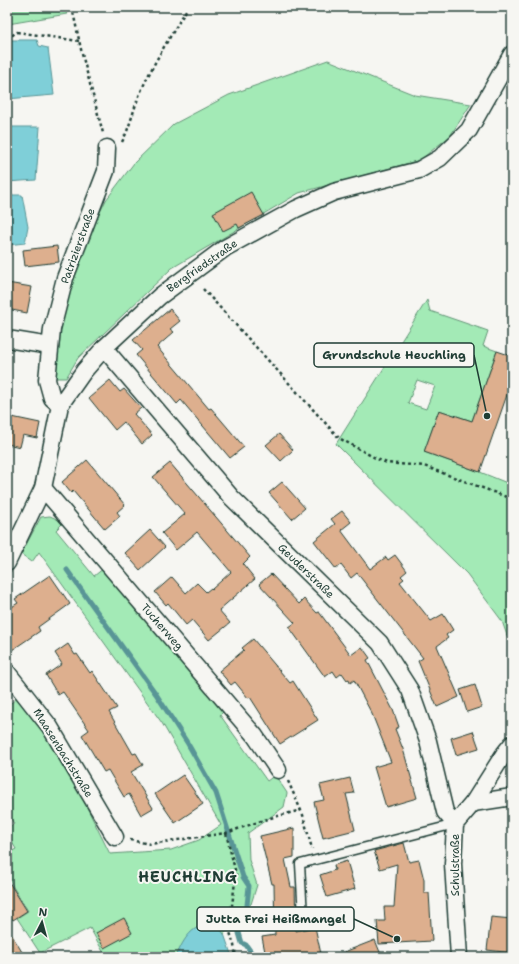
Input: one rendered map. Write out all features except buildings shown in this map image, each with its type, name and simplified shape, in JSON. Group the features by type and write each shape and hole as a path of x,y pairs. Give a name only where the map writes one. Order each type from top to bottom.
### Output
{"street":[{"name":"Bergfriedstraße","path":"7,563 43,488 60,405 104,348 160,296 225,248 296,209 334,192 419,170 440,158 469,130 512,54"},
{"name":"Patrizierstraße","path":"60,405 52,398 47,380 52,329 65,278 106,171 114,146"},
{"path":"7,339 50,346"},
{"name":"Geuderstraße","path":"104,348 231,497 380,643 410,690 428,741 445,812 455,824"},
{"name":"Tucherweg","path":"43,488 256,736 278,770"},
{"name":"Maasenbachstraße","path":"7,672 50,727 115,837"},
{"name":"Schulstraße","path":"458,957 453,864 455,824 473,802 512,744"},
{"path":"473,802 512,797"}],"lane":[{"path":"303,916 300,864 455,824"}],"path":[{"path":"72,7 80,41 114,146 128,131 139,97 167,41 188,7"},
{"path":"7,38 17,32 80,41"},
{"path":"203,289 339,438 377,460 387,463 424,466 512,499"},
{"path":"278,770 288,780 301,810 315,860"},
{"path":"115,837 150,844 226,833 270,818 301,810"},
{"path":"226,833 236,874 229,930 236,957"}],"green space":[{"path":"7,7 66,7 67,14 7,25"},
{"path":"328,60 415,95 471,104 450,136 420,160 299,193 172,268 78,358 66,378 54,378 62,307 79,254 106,200 134,163 174,124 229,95"},
{"path":"427,300 430,311 488,331 483,346 497,351 472,421 439,410 424,452 512,485 512,650 502,621 467,574 336,444","holes":["417,380 435,386 426,409 408,403"]},
{"path":"50,516 59,520 62,524 56,530 94,576 104,568 223,712 220,715 267,781 275,775 287,793 284,807 248,833 249,860 257,885 251,904 236,917 224,934 215,923 179,950 176,957 106,957 90,928 40,953 17,918 28,911 13,887 7,871 7,854 16,849 7,834 7,829 14,824 7,812 7,706 20,696 60,753 110,854 171,850 199,840 221,825 162,723 39,552 32,562 21,554 41,517"}],"water":[{"path":"7,40 37,40 39,46 48,48 54,95 7,99"},
{"path":"7,127 40,127 36,180 7,182"},
{"path":"7,195 22,195 28,227 25,243 7,245"},
{"path":"215,923 224,934 232,957 176,957 182,944 190,933 200,926"}],"waterway":[{"path":"67,570 156,694 188,744 216,793 243,877 249,886 246,915 239,933 242,943 246,945 251,952 250,957"}],"place":[{"name":"Grundschule Heuchling","path":"487,416"},
{"name":"Jutta Frei Heißmangel","path":"397,939"}],"district":[{"name":"HEUCHLING","path":"188,877"}]}
